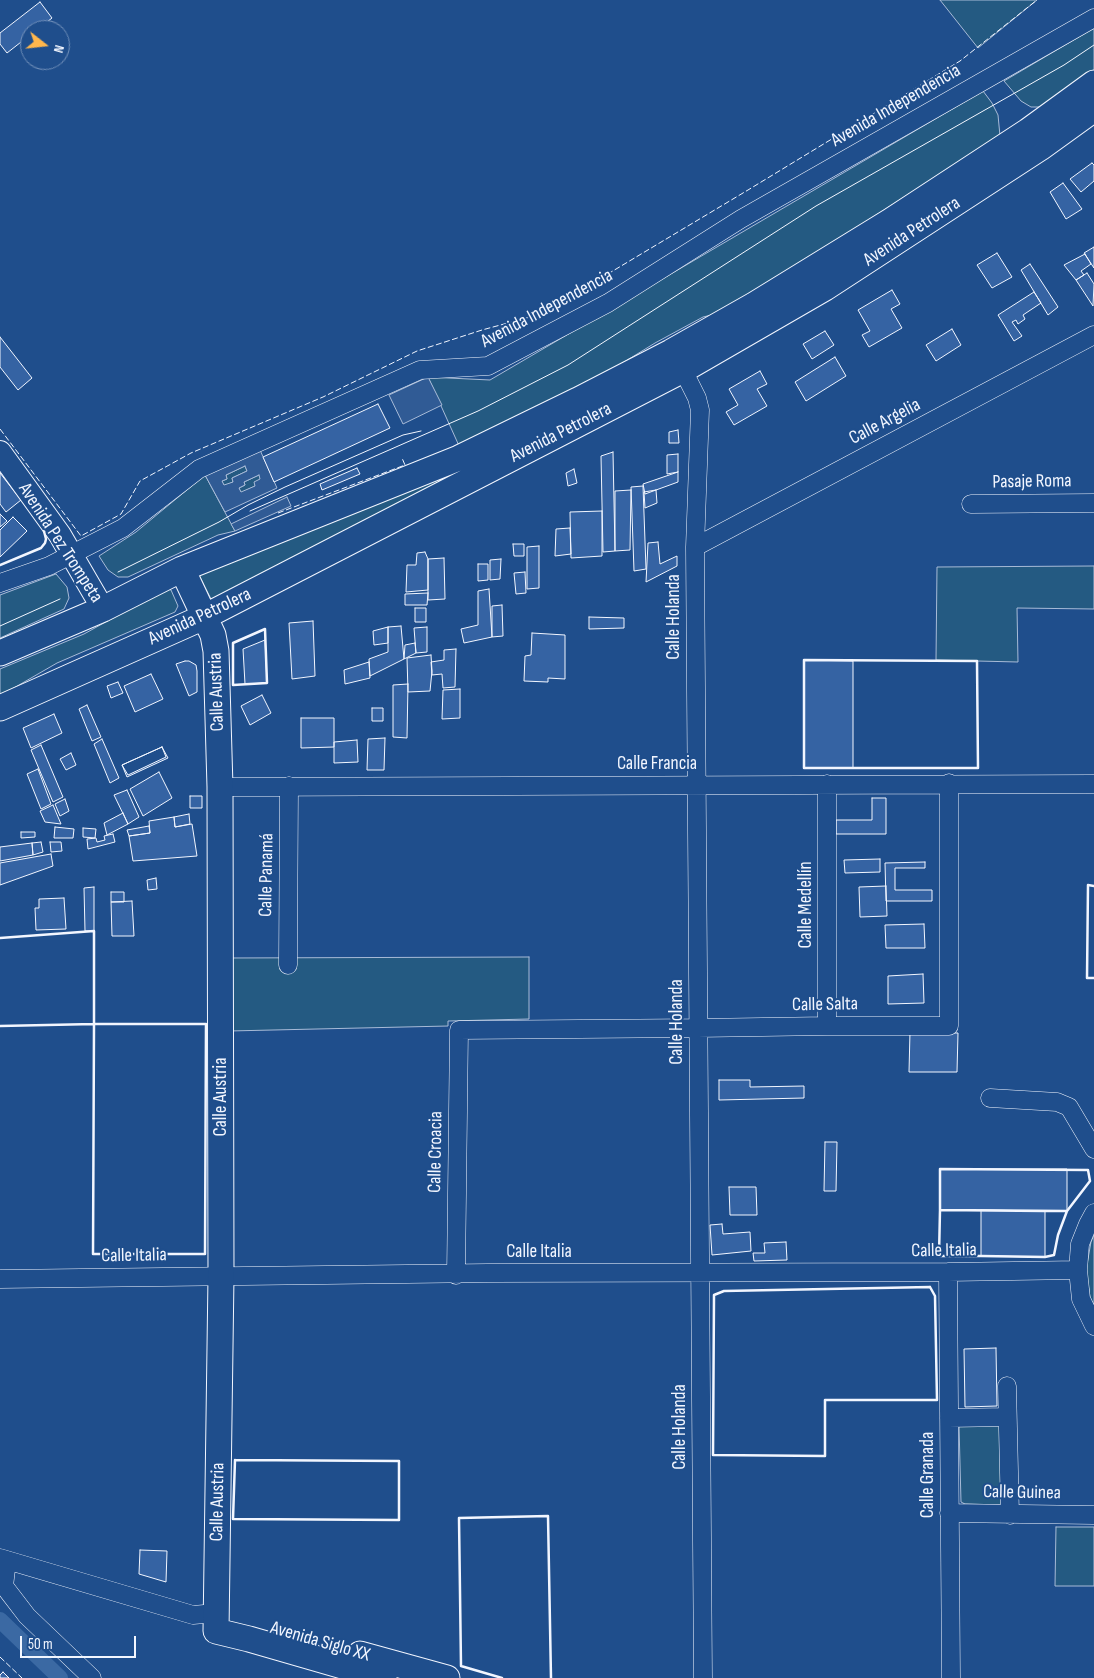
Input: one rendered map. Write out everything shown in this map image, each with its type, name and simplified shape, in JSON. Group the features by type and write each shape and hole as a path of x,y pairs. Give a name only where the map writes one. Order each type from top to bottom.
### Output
{"highway":[{"name":"Avenida Petrolera","path":"0,654 103,609 182,569 459,458 671,352 754,305 827,258 889,222 1028,130 1094,83"},
{"name":"Avenida Petrolera","path":"0,708 204,617 683,370 825,288 1040,148 1094,109"},
{"name":"Calle Austria","path":"182,569 213,635 216,650 220,787 221,1276 208,1620"},
{"name":"Avenida Siglo XX","path":"208,1620 249,1639 384,1678"},
{"name":"Avenida Siglo XX","path":"208,1620 447,1678"}],"main road":[{"name":"Avenida Pez Trompeta","path":"0,452 60,535 103,609"}],"street":[{"name":"Avenida Independencia","path":"0,583 49,566 123,528 199,469 420,370 488,366 608,303 741,219 1094,18"},
{"name":"Calle Argelia","path":"695,547 1094,335"},
{"name":"Calle Holanda","path":"683,370 698,398 700,410 695,547 703,1678"},
{"name":"Pasaje Roma","path":"971,504 1094,503"},
{"name":"Calle Medellín","path":"827,784 827,1026"},
{"name":"Calle Salta","path":"459,1030 949,1026 949,784"},
{"name":"Calle Francia","path":"220,787 1094,784"},
{"name":"Calle Panamá","path":"288,965 290,786"},
{"name":"Calle Croacia","path":"456,1275 459,1030"},
{"path":"990,1098 1057,1102 1069,1108 1094,1149"},
{"path":"1094,1213 1080,1244 1078,1270 1082,1299 1094,1326"},
{"name":"Calle Italia","path":"0,1279 1078,1270"},
{"name":"Calle Granada","path":"948,1272 951,1678"},
{"path":"1007,1386 1010,1515"},
{"path":"949,1418 1008,1416"},
{"name":"Calle Guinea","path":"949,1513 1094,1515"},
{"path":"3,1559 4,1586 27,1616 92,1678"},
{"name":"Avenida Siglo XX","path":"3,1559 208,1620"}],"shaded area":[{"path":"940,0 1037,0 978,48"},
{"path":"1094,28 1094,72 1046,107 1031,107 1021,101 1004,81"},
{"path":"983,91 998,115 1000,136 724,312 703,317 655,343 590,383 460,448 428,377 490,380"},
{"path":"764,315 212,601 198,573"},
{"path":"428,377 442,405 403,424 389,395"},
{"path":"260,450 277,488 225,512 205,475","holes":["245,466 247,471 232,478 233,482 224,485 222,481 227,479 226,475","259,475 260,479 254,482 255,486 241,492 239,488 245,485 244,482"]},
{"path":"245,466 247,471 232,478 233,482 224,486 222,481 227,479 226,475"},
{"path":"205,475 235,531 218,535 128,577 118,577 108,570 99,556 136,532"},
{"path":"259,475 261,479 255,486 241,493 239,488 245,485 244,482"},
{"path":"287,497 291,506 235,531 231,524"},
{"path":"1094,566 1094,609 1017,608 1018,662 936,660 937,567"},
{"path":"56,574 67,587 69,598 64,609 0,638 0,595"},
{"path":"168,589 171,590 178,606 175,612 57,663 0,696 0,669 84,634"},
{"path":"529,957 529,1019 448,1021 448,1026 229,1031 228,958"},
{"path":"1094,1235 1094,1306 1090,1297 1086,1270"},
{"path":"959,1425 1002,1425 1003,1503 1000,1505 965,1504 961,1502"},
{"path":"1056,1527 1094,1527 1094,1586 1055,1586"}],"building":[{"path":"40,2 52,18 50,20 20,20 20,43 7,53 0,44 0,33"},
{"path":"1092,163 1094,165 1094,181 1081,192 1070,179"},
{"path":"1063,183 1082,209 1066,219 1050,192"},
{"path":"1094,247 1094,268 1084,253"},
{"path":"997,253 1012,277 992,288 977,265"},
{"path":"1085,254 1091,264 1081,271 1084,275 1076,280 1064,265"},
{"path":"1030,264 1058,307 1048,315 1021,270"},
{"path":"1087,273 1094,284 1093,306 1076,280"},
{"path":"892,290 900,304 891,309 902,328 869,347 862,335 870,331 858,310"},
{"path":"1034,292 1041,303 1023,315 1025,319 1018,324 1016,320 1012,322 1022,336 1014,341 998,315"},
{"path":"952,329 961,345 936,361 926,345"},
{"path":"825,331 834,345 812,359 803,344"},
{"path":"0,337 32,378 18,390 0,367"},
{"path":"835,357 846,376 806,401 795,382"},
{"path":"760,371 767,384 757,389 767,406 734,425 726,412 738,405 729,389"},
{"path":"378,404 390,428 274,482 263,457"},
{"path":"678,430 679,443 669,443 669,432"},
{"path":"613,452 615,551 603,552 601,456"},
{"path":"678,454 678,472 667,474 667,455"},
{"path":"357,468 360,474 322,490 320,484"},
{"path":"574,469 577,483 568,486 566,473"},
{"path":"678,472 678,482 645,494 643,484"},
{"path":"0,473 21,500 6,512 0,504"},
{"path":"643,486 646,569 634,571 631,487"},
{"path":"631,490 630,550 615,551 615,491"},
{"path":"656,490 657,503 645,508 644,492"},
{"path":"602,511 602,556 571,558 570,512"},
{"path":"0,514 7,521 0,527"},
{"path":"13,517 27,531 0,557 0,530"},
{"path":"570,528 571,554 555,556 556,529"},
{"path":"658,542 660,564 677,556 677,566 646,582 648,543"},
{"path":"513,544 524,544 524,556 514,556"},
{"path":"539,546 539,588 527,589 527,547"},
{"path":"425,552 428,559 428,590 406,592 407,565 416,565 417,553"},
{"path":"444,558 445,599 428,600 428,559"},
{"path":"501,559 500,579 490,580 490,560"},
{"path":"478,564 488,564 488,580 478,581"},
{"path":"525,572 526,593 516,594 514,573"},
{"path":"489,589 492,637 464,643 461,629 478,625 478,591"},
{"path":"428,593 427,605 405,605 405,594"},
{"path":"502,605 503,636 492,637 492,606"},
{"path":"415,608 426,608 426,622 415,622"},
{"path":"589,617 624,618 624,628 589,629"},
{"path":"313,621 315,676 292,679 289,623"},
{"path":"401,626 404,659 370,676 369,659 388,652 388,627"},
{"path":"388,627 388,643 374,645 373,631"},
{"path":"427,627 427,652 416,653 414,628"},
{"path":"532,633 565,635 565,679 548,678 548,682 524,681 525,656 531,655"},
{"path":"265,640 267,683 245,684 243,649"},
{"path":"415,643 416,653 404,659 405,645"},
{"path":"456,649 455,687 443,688 442,674 432,675 431,662 444,660 444,650"},
{"path":"431,655 430,691 408,692 407,658"},
{"path":"804,660 853,661 853,768 804,768"},
{"path":"185,661 196,665 197,671 197,692 189,696 176,664"},
{"path":"369,662 370,678 345,684 344,670"},
{"path":"151,674 163,699 135,712 124,686"},
{"path":"118,682 123,693 111,698 107,686"},
{"path":"408,684 407,738 393,737 393,685"},
{"path":"460,689 460,718 442,719 443,690"},
{"path":"262,695 271,713 250,725 241,706"},
{"path":"87,705 101,737 92,741 79,709"},
{"path":"372,708 383,708 383,721 372,721"},
{"path":"54,714 62,733 31,748 23,728"},
{"path":"301,718 334,718 334,747 301,748"},
{"path":"385,738 384,770 367,770 368,739"},
{"path":"102,739 119,778 110,783 94,744"},
{"path":"357,740 358,762 334,763 334,742"},
{"path":"41,745 63,797 53,802 31,750"},
{"path":"162,747 168,758 127,777 122,765"},
{"path":"162,747 166,757 128,775 122,765"},
{"path":"71,753 76,765 66,770 60,759"},
{"path":"38,769 51,804 41,809 27,774"},
{"path":"159,772 172,798 143,816 130,789"},
{"path":"127,790 139,817 128,824 114,795"},
{"path":"190,796 202,796 202,808 190,808"},
{"path":"872,798 886,798 886,834 836,834 836,820 872,820"},
{"path":"65,799 69,811 60,816 55,804"},
{"path":"53,805 61,824 45,822 40,811"},
{"path":"123,813 128,824 107,835 104,823"},
{"path":"189,814 190,824 175,827 174,817"},
{"path":"174,817 175,827 192,824 197,856 133,861 129,836 150,833 149,821"},
{"path":"149,826 150,833 129,836 127,830"},
{"path":"55,827 74,829 73,838 54,838"},
{"path":"83,828 96,829 95,838 83,837"},
{"path":"21,832 35,832 35,837 21,838"},
{"path":"113,834 115,842 88,849 87,839 96,838 97,842 105,840 104,836"},
{"path":"41,842 43,852 33,855 32,843"},
{"path":"50,842 61,842 62,851 51,852"},
{"path":"32,843 33,855 0,861 0,847"},
{"path":"51,854 53,866 0,885 0,863"},
{"path":"880,859 880,872 845,873 844,860"},
{"path":"925,862 925,868 895,868 895,890 932,890 932,901 886,901 885,863"},
{"path":"156,878 157,889 148,890 147,880"},
{"path":"886,886 887,916 860,917 859,887"},
{"path":"94,887 94,931 85,931 84,888"},
{"path":"111,892 124,892 124,902 111,902"},
{"path":"64,898 66,929 36,930 35,908 39,908 39,899"},
{"path":"132,901 134,936 112,936 111,902"},
{"path":"924,924 925,948 886,948 885,925"},
{"path":"923,974 924,1003 888,1004 888,976"},
{"path":"910,1032 958,1033 957,1072 909,1072"},
{"path":"719,1080 750,1080 750,1087 804,1086 804,1098 719,1100"},
{"path":"825,1142 837,1142 836,1191 824,1191"},
{"path":"940,1169 1067,1169 1067,1211 940,1210"},
{"path":"729,1187 756,1187 757,1215 730,1215"},
{"path":"981,1210 1045,1211 1045,1257 981,1256"},
{"path":"722,1224 723,1234 750,1232 751,1251 712,1255 710,1225"},
{"path":"786,1242 787,1260 754,1261 753,1253 765,1253 764,1243"},
{"path":"996,1348 997,1406 965,1407 964,1349"},
{"path":"140,1550 167,1551 166,1582 139,1574"},
{"path":"3,1672 9,1678 0,1678"}],"waterway":[{"path":"0,1620 60,1678"}],"tram line":[{"path":"250,511 478,411 568,365 816,206 1064,65 1094,45"},
{"path":"118,572 285,487 403,435 421,431"},
{"path":"0,626 60,599"}],"fence":[{"path":"0,429 81,536 121,514 140,481 191,453 323,397 417,351 482,330 541,314 960,61 1037,0"},
{"path":"278,513 405,465 402,458"},
{"path":"0,1657 22,1678"}],"wall":[{"path":"0,565 41,548 46,539 44,531"},
{"path":"265,629 267,683 233,685 233,643 265,629"},
{"path":"804,660 977,661 978,768 804,768 804,660"},
{"path":"1094,886 1088,885 1087,978 1094,978"},
{"path":"0,938 94,931 94,1024 0,1026"},
{"path":"94,1024 206,1024 205,1254 93,1254 94,1024"},
{"path":"940,1169 1088,1170 1090,1181 1067,1211 940,1210 940,1169"},
{"path":"940,1210 1045,1211 1067,1211 1058,1235 1054,1255 1045,1257 939,1256 940,1210"},
{"path":"930,1287 935,1296 937,1400 825,1400 825,1456 713,1455 714,1295 724,1291 930,1287"},
{"path":"235,1460 399,1461 399,1520 233,1519 235,1460"},
{"path":"502,1678 461,1666 459,1518 548,1516 551,1678"}]}
